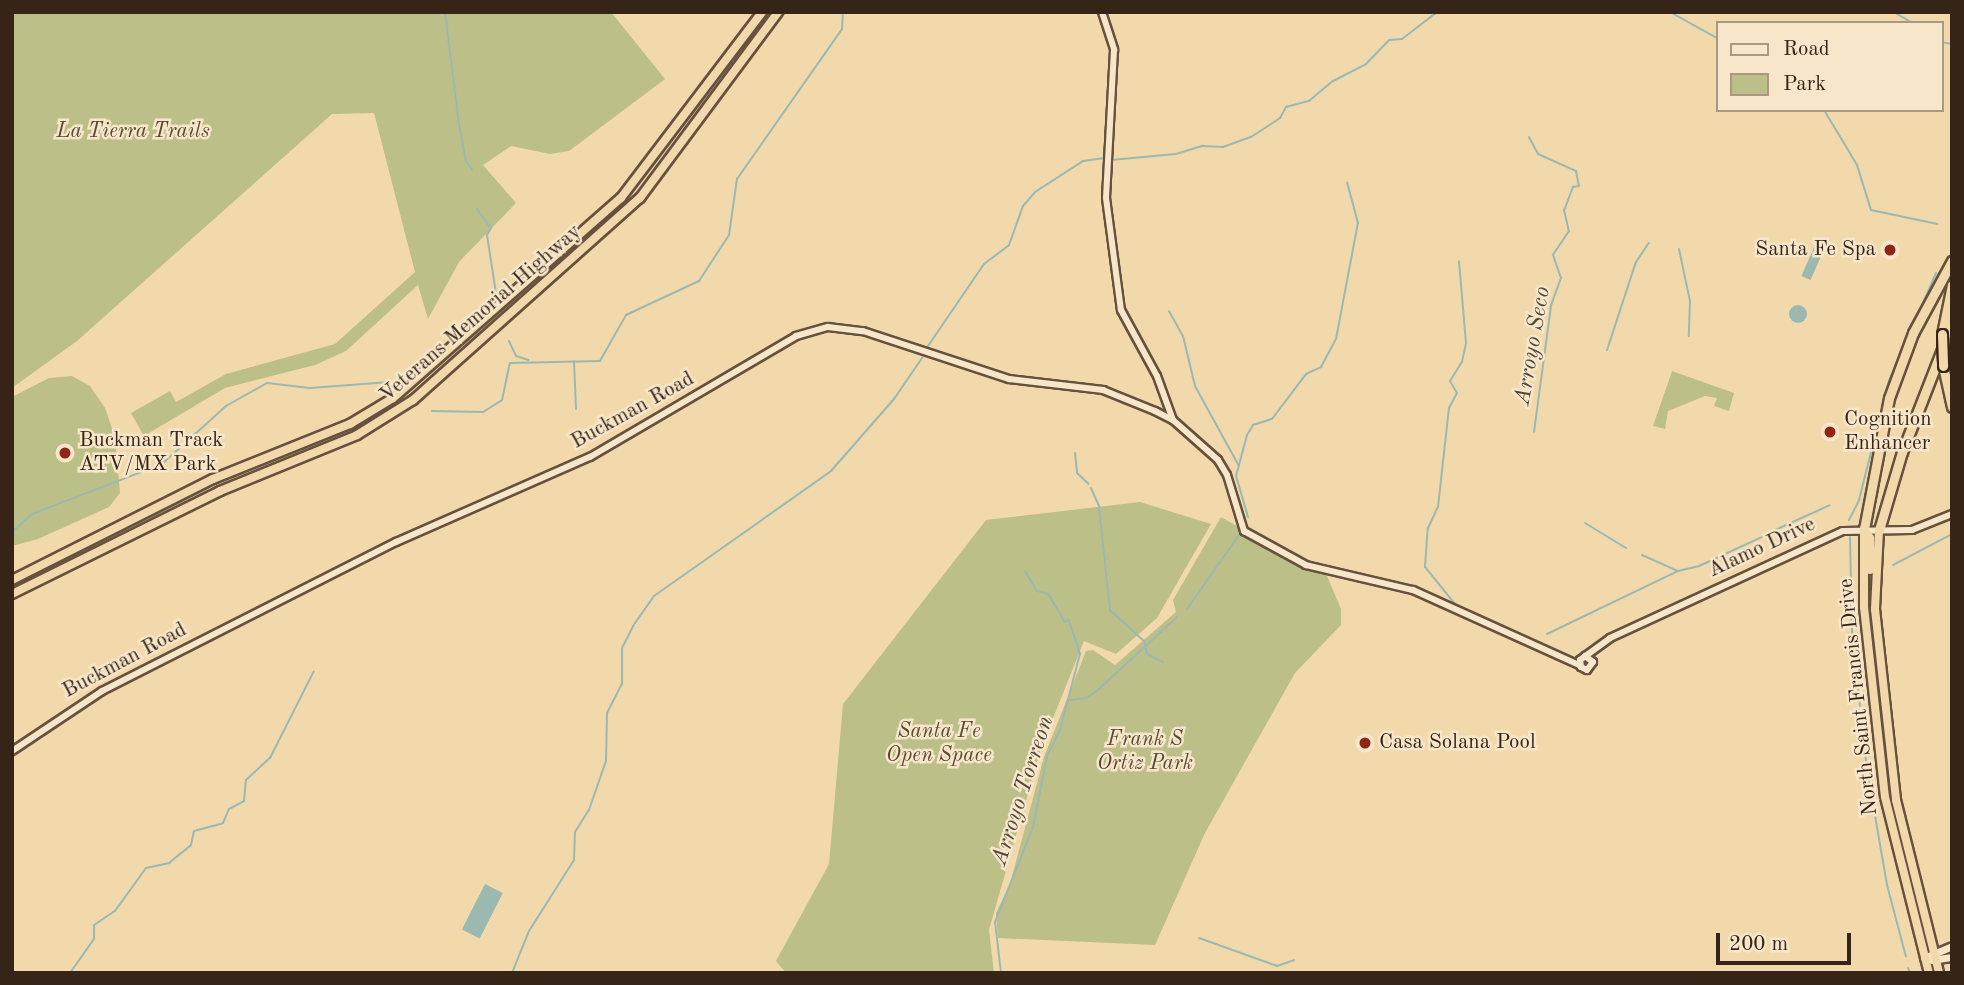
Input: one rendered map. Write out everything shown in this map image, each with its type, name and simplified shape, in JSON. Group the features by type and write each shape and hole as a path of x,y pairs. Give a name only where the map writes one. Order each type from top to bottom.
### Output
{"highway":[{"name":"Veterans Memorial Highway","path":"12,580 202,485 350,424 393,398 621,198 762,12"},
{"name":"Veterans Memorial Highway","path":"12,594 209,496 357,435 413,400 640,198 778,12"},
{"name":"North Saint Francis Drive","path":"1928,973 1883,789 1864,607 1864,529 1889,398 1913,333 1952,261"},
{"path":"1952,285 1942,334 1943,366 1952,407"},
{"name":"North Saint Francis Drive","path":"1939,973 1896,800 1874,589 1879,530 1902,452 1952,324"},
{"path":"1864,529 1870,538 1874,589"}],"main road":[{"path":"1935,956 1952,946"},
{"path":"1924,958 1952,957"}],"street":[{"path":"1102,12 1114,50 1106,198 1121,310 1157,376 1173,420"},
{"name":"Buckman Road","path":"12,751 102,691 396,542 590,457 796,336 828,327 863,331 1009,379 1103,390 1173,420 1223,468 1244,531 1306,565 1413,590 1562,654 1582,660"},
{"name":"Alamo Drive","path":"1582,660 1619,633 1833,535 1864,529 1917,529 1952,514"},
{"path":"1582,660 1587,670 1597,649"},
{"path":"1582,660 1592,661"}],"green space":[{"name":"La Tierra Trails","path":"12,12 611,12 665,79 569,151 550,154 511,146 483,165 516,203 459,262 428,319 418,285 346,351 315,365 225,388 144,436 131,413 170,391 176,402 226,374 335,344 415,272 374,113 332,114 77,341 12,388"},
{"path":"1672,371 1734,393 1729,411 1714,406 1717,398 1705,396 1668,411 1665,429 1653,426"},
{"name":"Buckman Track ATV/MX Park","path":"72,376 90,386 105,408 115,437 120,493 109,507 38,539 12,546 12,397 49,378"},
{"name":"Santa Fe Open Space","path":"1140,502 1211,524 1157,618 1116,654 1084,641 1041,748 989,930 994,973 786,973 776,961 829,864 843,704 986,520"},
{"name":"Frank S Ortiz Park","path":"1221,517 1287,555 1324,569 1341,609 1341,625 1295,673 1205,833 1155,945 998,938 996,913 1010,884 1044,757 1086,651 1093,650 1115,665 1176,612 1173,600"}],"water":[{"path":"1816,243 1825,247 1810,280 1801,276"},
{"path":"1798,305 1804,308 1807,314 1804,320 1798,323 1792,320 1789,314 1792,308"},
{"path":"485,884 503,893 480,939 462,929"}],"waterway":[{"path":"445,12 459,125 466,161 472,170"},
{"path":"432,411 483,412 502,400 510,363 600,361 626,315 699,281 729,235 737,179 842,29 843,12"},
{"path":"1111,160 1176,154 1203,146 1223,147 1251,137 1280,118 1286,107 1309,101 1333,81 1366,64 1389,40 1402,39 1437,12"},
{"path":"1670,12 1716,37"},
{"path":"1894,12 1909,21"},
{"path":"1943,42 1952,44"},
{"path":"1825,112 1857,165 1871,210 1938,224"},
{"name":"Arroyo Seco","path":"1529,137 1538,154 1576,171 1579,186 1573,187 1564,210 1569,231 1553,255 1561,278 1551,306 1534,432"},
{"path":"928,346 984,264 1009,245 1023,206 1035,192 1083,161 1105,158"},
{"path":"1248,517 1236,476 1247,435 1253,425 1272,419 1306,374 1321,367 1336,339 1358,223 1347,182"},
{"path":"477,209 491,228 487,235 496,293"},
{"path":"1607,350 1636,262 1649,243"},
{"path":"1679,249 1690,301 1689,336"},
{"path":"1455,604 1425,567 1428,528 1438,507 1449,408 1457,393 1450,381 1462,362 1466,343 1459,261"},
{"path":"1849,520 1859,500 1889,381 1936,273"},
{"path":"1169,311 1183,336 1195,386 1239,466"},
{"path":"509,341 516,356 528,360"},
{"path":"512,973 529,931 574,860 575,832 589,810 606,761 607,713 622,684 622,648 633,626 654,596 831,471 894,399 922,358"},
{"path":"574,361 576,409"},
{"path":"12,532 32,514 162,464 226,406 267,383 310,388 390,382"},
{"path":"1075,453 1077,473 1089,484"},
{"path":"1091,488 1099,506 1110,610 1144,641 1147,654 1163,662"},
{"path":"1775,530 1830,505"},
{"path":"1585,523 1626,548"},
{"path":"1893,565 1952,534"},
{"path":"1187,609 1239,535"},
{"path":"1642,555 1678,571 1699,566 1762,537"},
{"path":"1850,537 1852,632 1867,770 1887,885 1906,957"},
{"name":"Arroyo Torreon","path":"1001,973 995,922 1033,827 1047,756 1060,730 1080,654 1069,620 1065,622 1048,594 1037,591 1025,571"},
{"path":"1547,634 1678,571"},
{"path":"1070,700 1087,698 1099,689 1177,617"},
{"path":"70,973 94,939 94,925 115,911 146,868 169,863 191,845 194,831 223,823 229,809 244,801 246,780 270,758 314,671"},
{"path":"1199,938 1277,966 1294,960"},
{"path":"1908,968 1910,973"}],"place":[{"name":"Santa Fe Spa","path":"1890,250"},
{"name":"Cognition Enhancer","path":"1830,432"},
{"name":"Buckman Track ATV/MX Park","path":"65,453"},
{"name":"Casa Solana Pool","path":"1365,743"}]}
